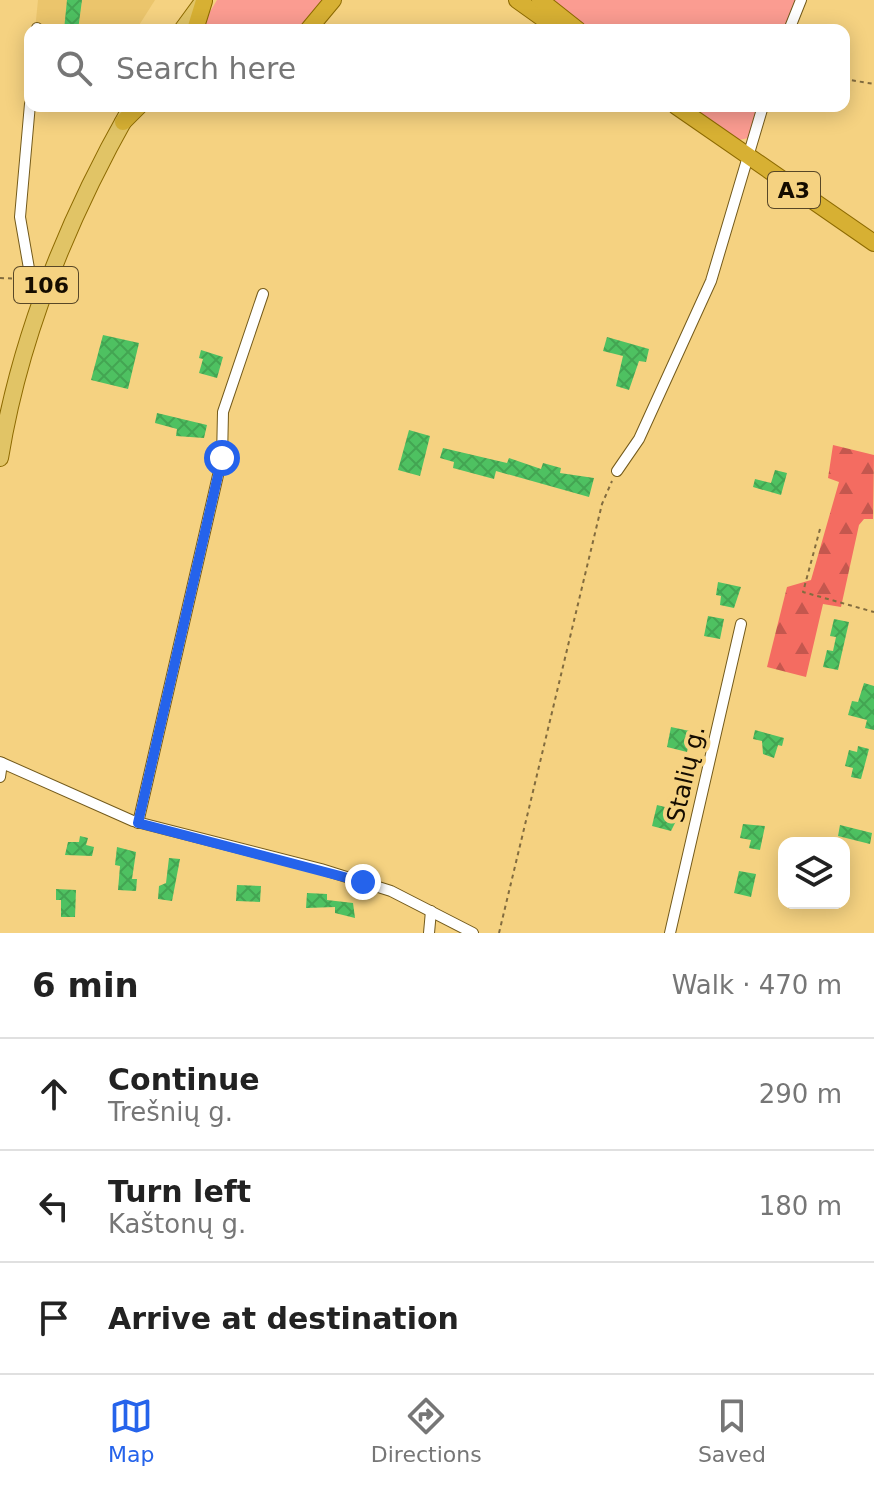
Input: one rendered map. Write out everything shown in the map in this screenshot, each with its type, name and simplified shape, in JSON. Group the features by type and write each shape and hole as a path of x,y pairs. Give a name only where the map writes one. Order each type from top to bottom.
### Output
{"highway":[{"path":"197,24 204,0"},
{"path":"313,24 333,0"},
{"path":"517,0 551,24"},
{"path":"540,0 570,24"},
{"path":"123,122 133,112"},
{"name":"A3","path":"675,112 874,243"},
{"name":"A3","path":"684,112 714,136"}],"main road":[{"path":"186,24 204,0"},
{"name":"106","path":"0,458 38,284 129,112"}],"street":[{"path":"791,24 801,0"},
{"path":"29,112 20,217 38,284"},
{"path":"617,471 639,439 711,281 761,112"},
{"path":"138,823 222,458 223,412 263,294"},
{"name":"Stalių g.","path":"670,933 741,624"},
{"path":"0,777 1,762 93,807 138,823 391,891 473,933"},
{"path":"429,933 431,911"}],"path":[{"path":"850,80 874,84"},
{"path":"0,278 38,284"},
{"path":"499,933 602,504 617,471"},
{"path":"820,529 803,592 874,612"}],"shaded area":[{"path":"38,0 155,0 140,24 36,24"},
{"path":"217,0 324,0 304,24 203,24"},
{"path":"553,0 797,0 787,24 583,24"},
{"path":"698,112 757,112 748,138 735,141"}],"green space":[{"path":"833,445 874,455 873,519 864,519 859,525 841,607 823,604 806,677 767,667 787,587 811,580 839,482 828,478"}],"building":[{"path":"67,0 82,0 79,24 65,24"},
{"path":"103,335 139,343 128,389 91,380"},
{"path":"607,337 649,349 646,362 639,361 629,390 616,386 623,356 603,351"},
{"path":"201,350 223,357 217,378 199,373 203,359 199,358"},
{"path":"157,413 207,425 204,438 176,436 177,429 155,423"},
{"path":"409,430 430,436 420,476 398,470"},
{"path":"443,448 507,463 509,458 541,469 543,463 561,468 560,473 594,478 589,497 496,471 494,479 453,468 454,462 440,458"},
{"path":"775,470 787,473 781,495 753,487 755,479 771,483"},
{"path":"718,582 741,587 734,608 720,605 721,596 716,595"},
{"path":"708,616 724,619 720,639 704,636"},
{"path":"834,619 849,622 838,670 823,667 827,650 833,651 836,637 830,636"},
{"path":"864,683 874,686 874,730 865,728 867,720 848,715 852,701 858,702"},
{"path":"671,727 699,733 696,745 689,743 687,752 667,747"},
{"path":"755,730 784,738 774,758 763,754 762,741 753,739"},
{"path":"858,746 869,749 861,779 851,777 853,768 845,766 849,750 857,752"},
{"path":"657,805 681,811 671,831 652,826"},
{"path":"743,824 765,826 760,850 749,848 751,840 740,838"},
{"path":"840,825 872,833 870,844 838,836"},
{"path":"80,836 88,838 86,845 94,847 92,856 65,855 68,842 79,842"},
{"path":"117,847 136,852 132,879 137,879 136,891 118,890 120,866 115,865"},
{"path":"169,858 180,859 172,901 158,899 159,886 166,883"},
{"path":"739,871 756,874 751,897 734,893"},
{"path":"237,885 261,886 260,902 236,901"},
{"path":"56,889 76,890 75,917 61,917 61,900 56,900"},
{"path":"307,893 327,894 327,900 353,903 355,918 335,913 335,907 306,908"}],"route":[{"path":"222,458 138,823 363,882"}]}
